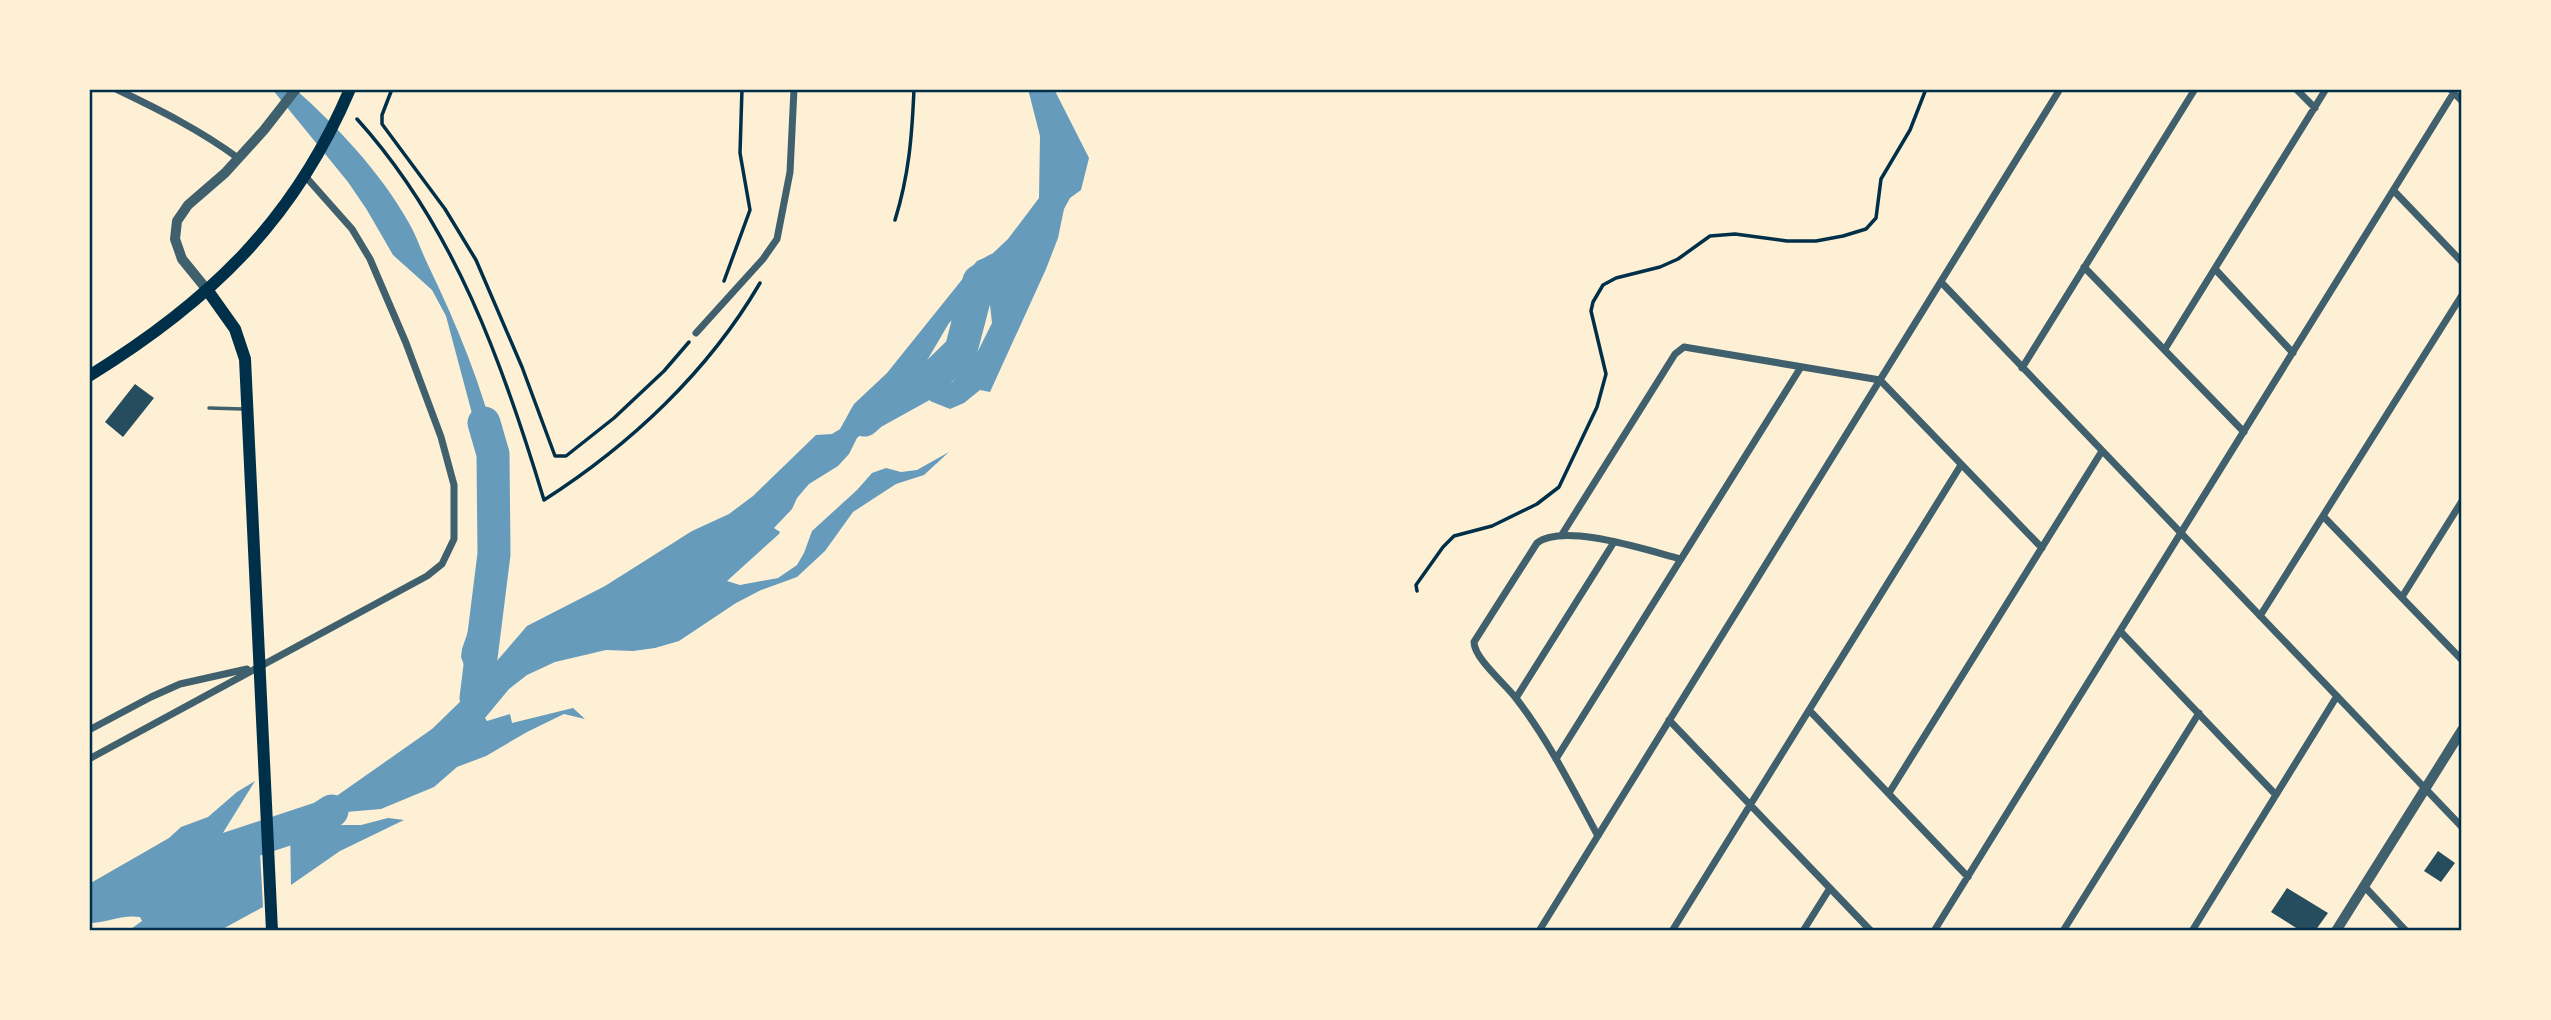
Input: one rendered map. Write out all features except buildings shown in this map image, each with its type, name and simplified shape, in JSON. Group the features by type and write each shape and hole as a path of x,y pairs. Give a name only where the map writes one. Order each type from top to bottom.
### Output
{"highway":[{"path":"89,376 155,332 208,291 267,230 308,172 350,89"},
{"path":"208,291 235,329 243,348 272,931"}],"street":[{"path":"116,89 181,122 238,159"},
{"path":"208,291 182,259 178,248 175,230 182,212 238,159 296,89"},
{"path":"696,334 763,259 777,239 790,172 794,89"},
{"path":"1539,931 2060,89"},
{"path":"2022,368 2195,89"},
{"path":"2296,89 2315,108"},
{"path":"2165,349 2326,89"},
{"path":"1934,931 2394,191 2453,91 2462,102"},
{"path":"89,759 427,576 442,564 454,539 456,504 450,467 396,319 360,242 308,172"},
{"path":"2394,191 2462,262"},
{"path":"2084,267 2244,432"},
{"path":"2215,270 2293,353"},
{"path":"1941,282 2462,827"},
{"path":"2260,616 2462,295"},
{"path":"1561,536 1679,349 1684,347 1880,380 2042,548"},
{"path":"1556,759 1801,367"},
{"path":"1889,793 2102,451"},
{"path":"1672,931 1961,465"},
{"path":"2402,597 2462,501"},
{"path":"2323,516 2462,660"},
{"path":"1598,836 1556,759 1516,698 1476,653 1474,642 1537,543 1545,538 1586,536 1681,559"},
{"path":"1516,698 1614,542"},
{"path":"2120,631 2276,795"},
{"path":"89,730 180,684 258,666"},
{"path":"2192,931 2337,696"},
{"path":"1808,710 1968,877"},
{"path":"2063,931 2199,713"},
{"path":"1669,720 1871,931"},
{"path":"2336,931 2462,730"},
{"path":"2364,887 2406,931"},
{"path":"1804,931 1830,888"}],"lane":[{"path":"209,408 248,409"}],"path":[{"path":"392,89 382,115 382,124 446,209 476,260 522,367 555,456 566,456 614,418 664,371 696,334"},
{"path":"721,288 750,211 740,153 742,89"},
{"path":"895,220 906,186 914,89"},
{"path":"1417,591 1416,585 1454,536 1492,526 1537,504 1559,486 1597,407 1606,374 1591,311 1603,285 1616,278 1660,267 1678,259 1710,236 1721,233 1787,241 1816,241 1866,229 1876,218 1881,178 1910,130 1926,89"},
{"path":"357,119 396,167 448,247 505,379 544,500 586,474 674,395 743,312 765,274"}],"water":[{"path":"272,89 295,89 343,135 398,204 415,234 459,333 476,379 497,448 487,484 502,563 498,585 483,615 476,638 476,663 483,677 527,626 605,586 692,531 729,514 753,496 816,435 832,434 840,429 854,404 887,373 977,261 991,255 1008,239 1039,198 1040,136 1028,89 1054,89 1089,158 1081,190 1070,198 1064,209 1058,238 1046,269 990,392 980,390 964,403 950,409 930,401 931,392 952,382 977,353 992,323 990,305 970,304 949,323 915,381 891,409 857,438 849,454 838,466 809,484 792,509 774,528 779,534 727,581 740,585 778,578 797,565 812,531 872,473 886,468 901,472 917,470 949,452 924,475 896,484 853,512 825,551 797,577 761,590 736,603 679,641 633,651 606,650 555,662 527,675 509,689 485,718 487,721 510,714 512,723 573,708 585,719 564,714 486,756 457,767 434,787 381,809 346,812 332,825 361,825 388,818 404,820 340,851 291,885 290,824 338,795 432,729 464,698 470,681 461,657 462,649 474,614 484,597 490,563 474,421 446,316 432,290 393,255 348,182"},
{"path":"255,781 219,843 230,844 259,833 263,907 219,931 128,931 142,921 140,917 133,916 89,923 89,884 169,838 181,827 208,817 237,792"}],"waterway":[{"path":"864,420 928,382 961,350 979,281 996,270"},
{"path":"476,698 494,554 493,454 484,423"},
{"path":"215,853 321,818 332,811"}]}
